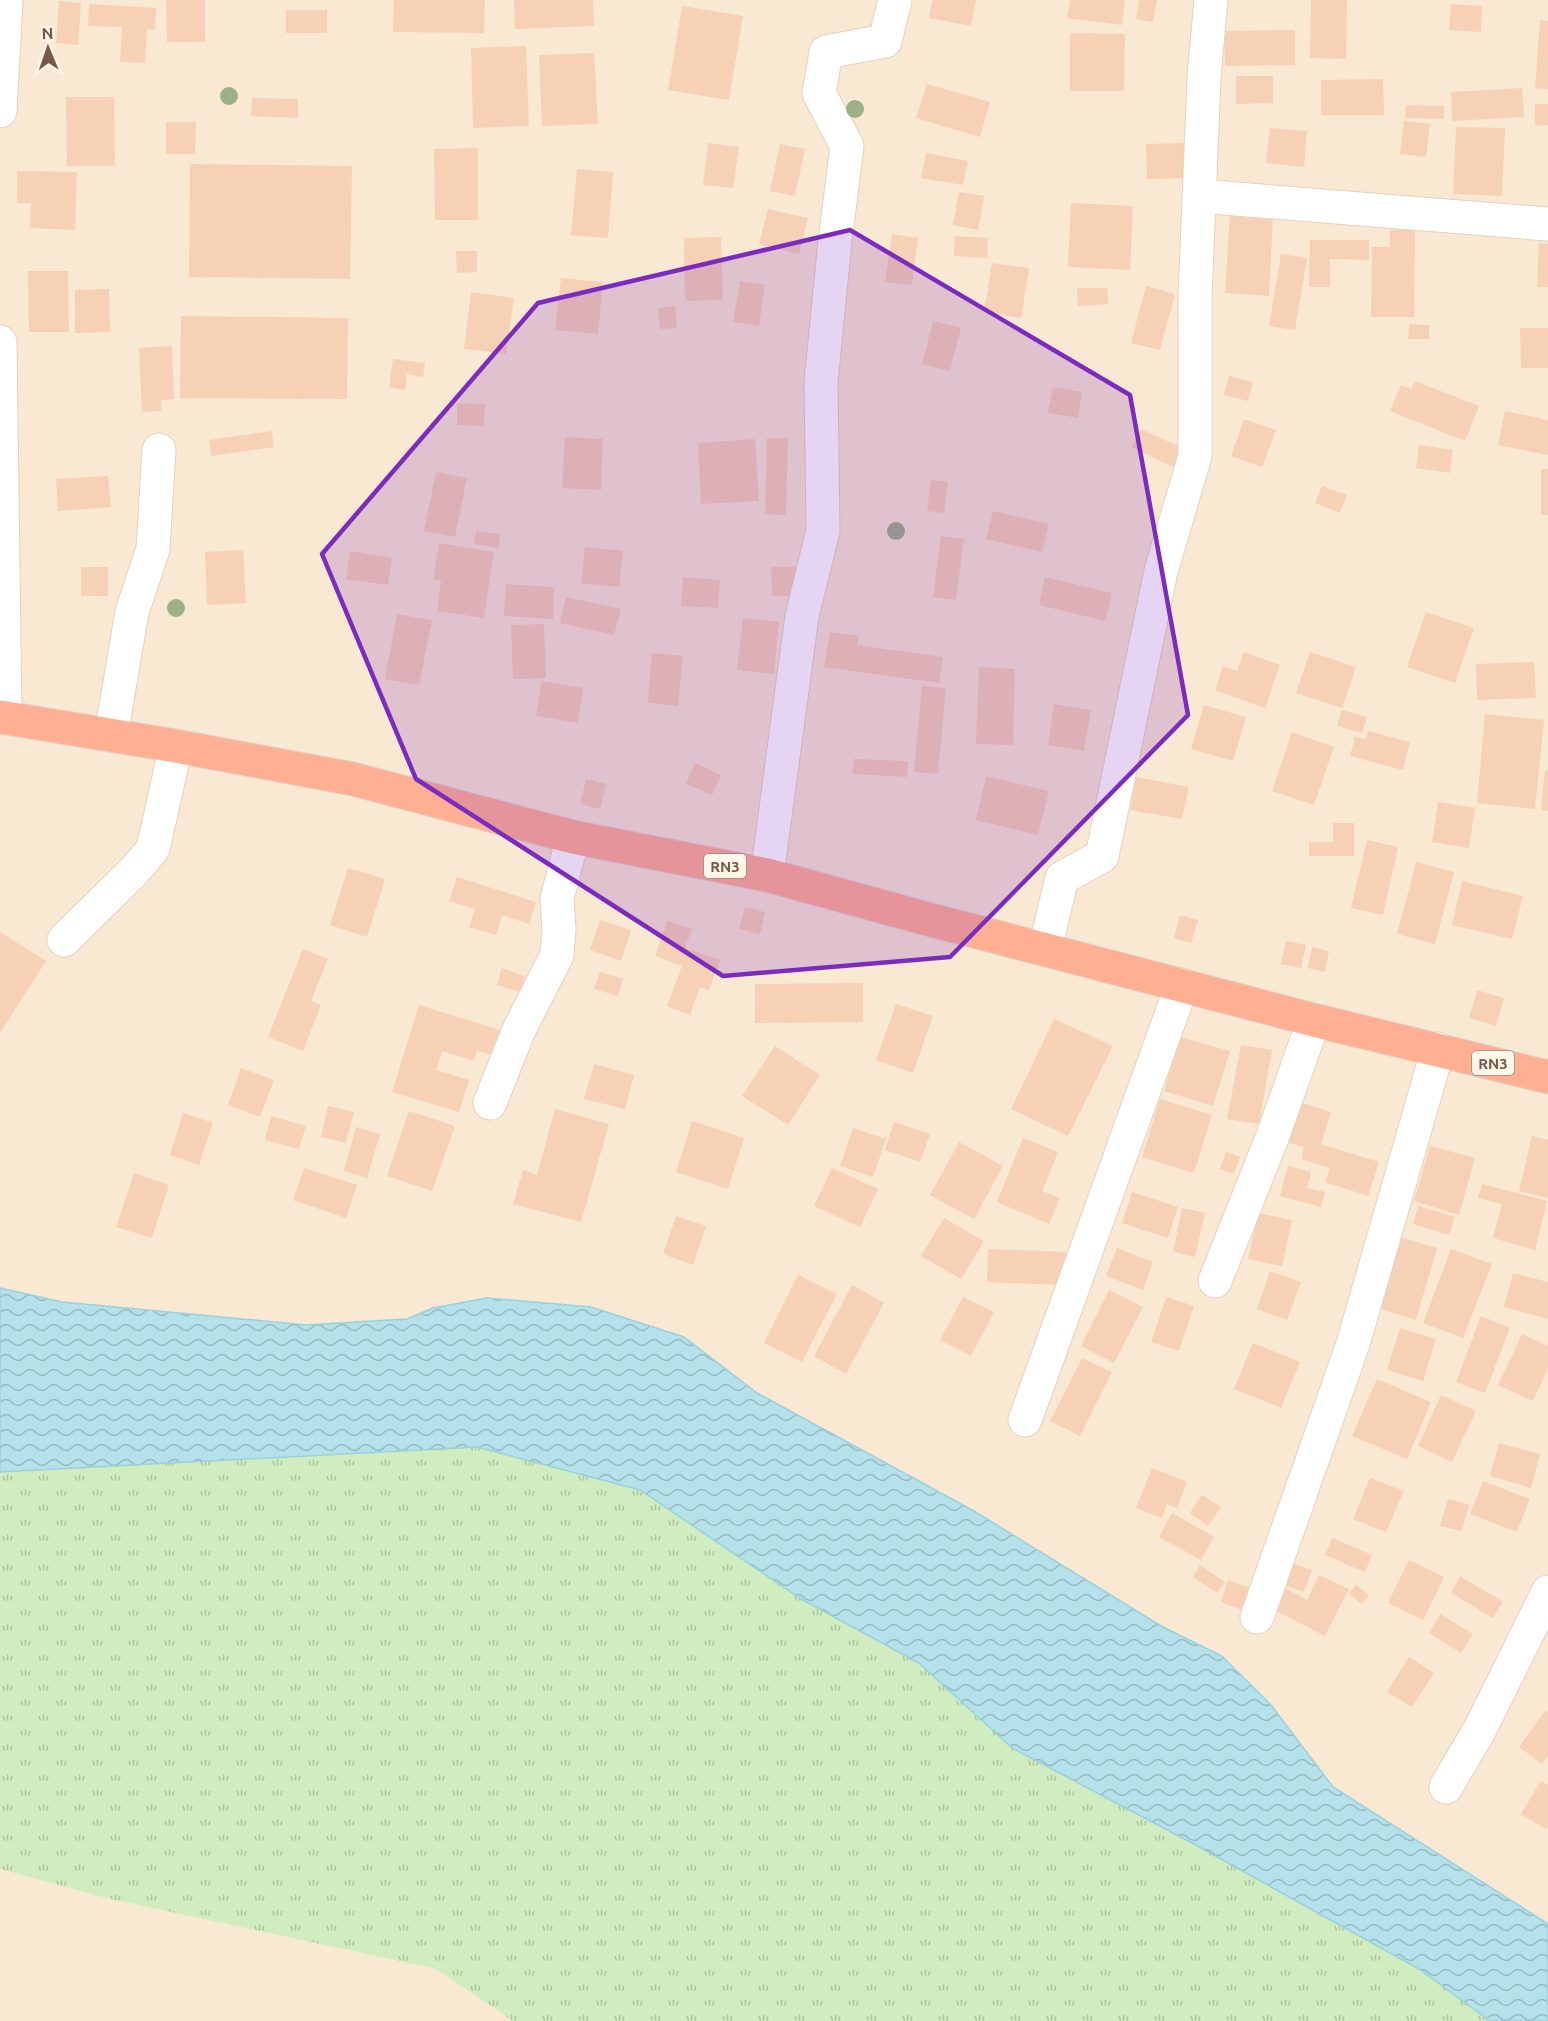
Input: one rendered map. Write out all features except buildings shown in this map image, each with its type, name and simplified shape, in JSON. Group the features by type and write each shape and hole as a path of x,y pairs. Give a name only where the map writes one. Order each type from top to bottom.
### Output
{"highway":[{"name":"RN3","path":"2,718 176,746 353,779 573,837 768,874 920,917 1314,1020 1548,1077"}],"street":[{"path":"0,111 6,0"},
{"path":"768,874 802,616 823,531 822,382 835,241 847,146 819,93 826,52 885,41 895,0"},
{"path":"1045,949 1062,878 1102,856 1161,571 1195,456 1195,297 1204,78 1211,0"},
{"path":"1199,195 1548,224"},
{"path":"0,342 2,718"},
{"path":"111,735 132,612 153,549 159,450"},
{"path":"64,940 153,849 176,746"},
{"path":"490,1103 518,1032 557,956 559,929 556,899 573,837"},
{"path":"1025,1420 1182,985"},
{"path":"1215,1281 1272,1138 1314,1020"},
{"path":"1257,1617 1353,1344 1438,1049"},
{"path":"1446,1787 1479,1731 1548,1592"}],"highlighted area":[{"path":"850,230 1130,395 1188,715 950,957 723,976 416,779 322,554 538,303"}],"shaded area":[{"path":"0,0 1548,0 1548,1934 1486,1890 474,1476 0,1309"},
{"path":"0,1869 106,1898 436,1969 513,2021 0,2021"}],"green space":[{"path":"477,1447 640,1490 801,1599 919,1663 1012,1748 1192,1843 1419,1969 1490,2021 513,2021 436,1969 106,1898 0,1869 0,1472"}],"water":[{"path":"0,1288 62,1302 306,1325 407,1319 433,1308 487,1298 591,1307 684,1337 757,1393 974,1511 1161,1626 1222,1656 1271,1705 1333,1787 1548,1924 1548,2021 1490,2021 1419,1969 1192,1843 1012,1748 919,1663 801,1599 640,1490 477,1447 0,1472"}]}
